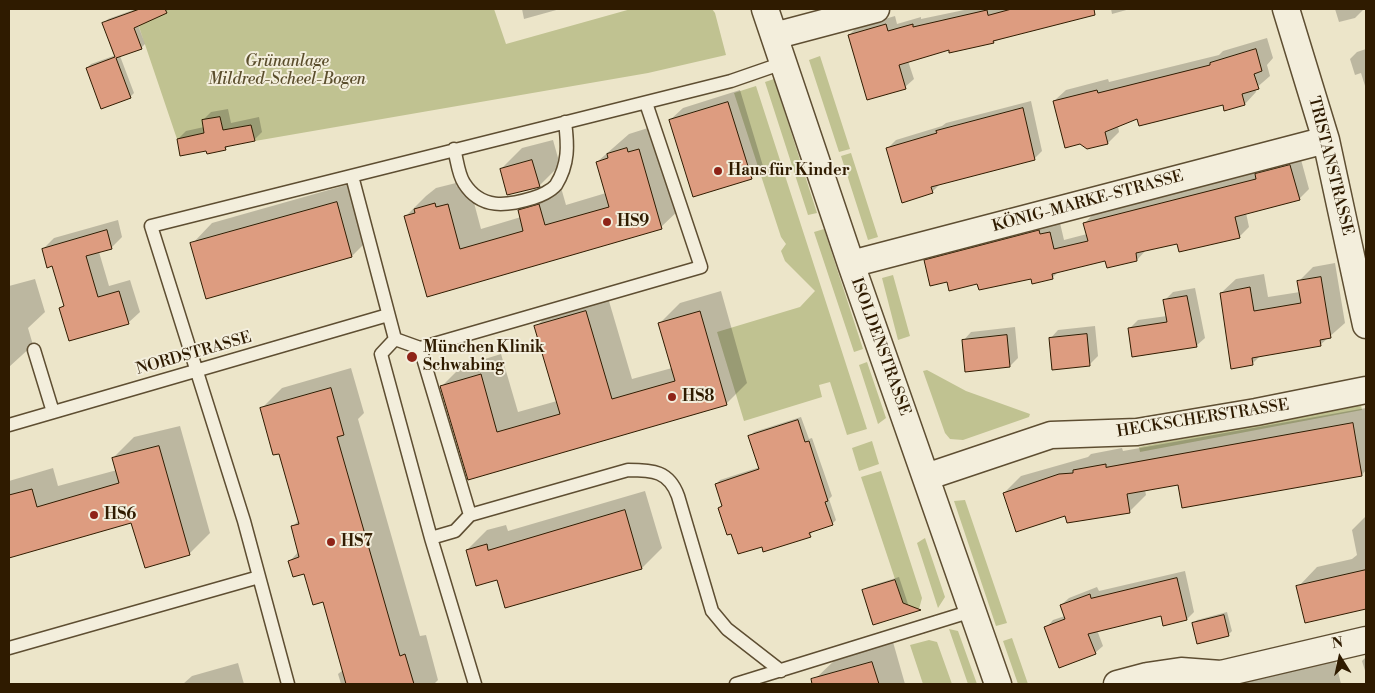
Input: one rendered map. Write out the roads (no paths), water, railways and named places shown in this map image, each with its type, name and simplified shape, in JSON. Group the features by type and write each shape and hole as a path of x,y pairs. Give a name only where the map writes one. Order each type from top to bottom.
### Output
{"street":[{"name":"ISOLDENSTRASSE","path":"765,9 850,264 998,684"},
{"path":"774,36 876,9"},
{"name":"TRISTANSTRASSE","path":"1286,9 1326,140 1366,325"},
{"name":"KÖNIG-MARKE-STRASSE","path":"850,264 1326,140"},
{"name":"HECKSCHERSTRASSE","path":"926,477 1051,435 1137,432 1366,390"},
{"path":"1117,684 1147,676 1181,672 1222,674 1366,640"}],"lane":[{"path":"288,684 244,521 151,226 454,149 646,103 731,81 783,63"},
{"path":"395,339 420,348 701,267 646,103"},
{"path":"454,149 464,182 480,199 492,204 510,205 537,197 554,187 563,172 568,150 565,122"},
{"path":"352,176 395,339"},
{"name":"NORDSTRASSE","path":"9,425 388,315"},
{"path":"395,339 381,354 430,538 475,684"},
{"path":"420,348 470,515"},
{"path":"34,350 53,412"},
{"path":"430,538 455,531 470,515 628,470 646,470 664,475 674,485 678,496 712,611 727,629 781,671"},
{"path":"9,648 259,577"},
{"path":"736,684 972,611"}],"place":[{"name":"Haus für Kinder","path":"718,171"},
{"name":"HS9","path":"607,222"},
{"name":"München Klinik Schwabing","path":"412,357"},
{"name":"HS8","path":"672,397"},
{"name":"HS6","path":"94,515"},
{"name":"HS7","path":"331,542"}],"park label":[{"name":"Grünanlage Mildred-Scheel-Bogen","path":"287,71"}]}
